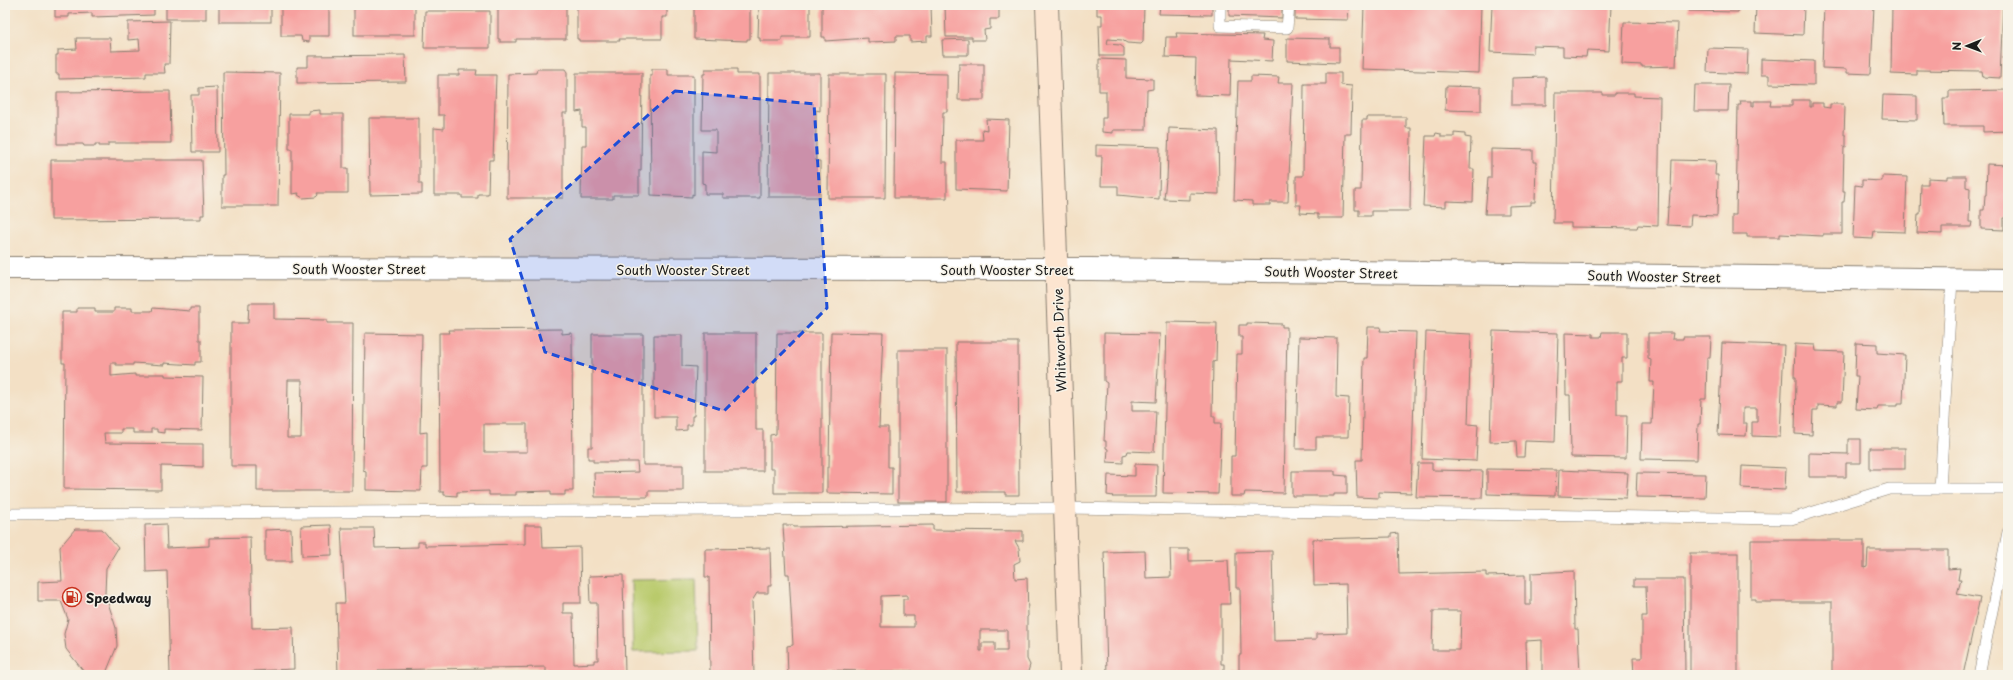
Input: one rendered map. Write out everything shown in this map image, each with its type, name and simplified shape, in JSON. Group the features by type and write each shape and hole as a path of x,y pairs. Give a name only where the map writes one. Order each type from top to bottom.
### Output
{"street":[{"name":"Whitworth Drive","path":"1047,5 1071,675"},
{"name":"South Wooster Street","path":"5,268 1057,269 2008,280"}],"lane":[{"path":"1220,5 1220,26 1288,28 1289,5"},
{"path":"1940,489 1952,279"},
{"path":"5,514 1065,508 1791,519 1889,490 2008,489"},
{"path":"1979,675 2008,532"}],"highlighted area":[{"path":"675,91 814,104 827,308 724,411 545,352 510,239"}],"green space":[{"path":"696,579 698,651 633,652 631,580"}],"building":[{"path":"55,5 146,5 147,7 154,7 154,15 92,17 92,13 69,14 69,17 55,17"},
{"path":"166,5 206,5 206,19 166,19"},
{"path":"219,5 271,5 271,22 219,22"},
{"path":"281,5 329,5 329,36 309,36 309,42 302,41 301,36 281,36"},
{"path":"354,5 415,5 415,35 354,35"},
{"path":"498,5 566,5 566,39 516,39 516,42 500,42 500,39 498,39"},
{"path":"577,5 667,5 667,17 662,17 662,39 579,41 579,39 577,39"},
{"path":"689,5 750,5 750,39 747,39 747,41 694,39 694,7 689,7"},
{"path":"759,5 810,5 810,37 782,37 782,41 760,41 760,38 758,38"},
{"path":"822,5 931,5 932,36 927,36 927,41 910,42 910,36 896,36 896,41 868,42 868,38 825,41 825,37 822,37"},
{"path":"945,5 999,5 999,19 990,19 990,29 984,30 985,40 972,40 972,37 946,37"},
{"path":"1097,5 1144,5 1143,42 1141,44 1127,43 1122,40 1108,39 1107,44 1120,45 1124,48 1124,56 1100,56 1099,25 1102,25 1102,15 1097,15"},
{"path":"1160,5 1212,5 1212,15 1159,14"},
{"path":"1229,5 1282,5 1282,18 1229,16"},
{"path":"1295,5 1349,5 1348,20 1295,19"},
{"path":"1364,5 1481,5 1479,73 1362,69"},
{"path":"1492,5 1611,5 1609,51 1587,50 1586,57 1563,56 1563,47 1533,46 1533,54 1490,52"},
{"path":"1688,5 1739,5 1738,12 1688,11"},
{"path":"1756,5 1804,5 1803,35 1755,33"},
{"path":"1824,5 1874,5 1871,74 1847,73 1847,69 1822,68"},
{"path":"1892,5 2003,5 2000,78 1983,77 1982,71 1917,70 1917,75 1891,74"},
{"path":"425,11 490,11 490,48 424,48"},
{"path":"170,21 169,64 164,64 165,73 146,73 146,77 59,79 59,74 56,74 56,55 58,55 58,50 77,49 76,38 110,38 111,51 140,50 139,39 128,40 128,22"},
{"path":"1624,22 1678,23 1676,66 1642,67 1642,65 1622,64"},
{"path":"1176,33 1263,35 1262,40 1273,41 1272,61 1231,59 1230,96 1195,95 1196,58 1165,57 1166,37 1177,37"},
{"path":"1287,38 1330,39 1330,47 1339,47 1339,63 1287,61"},
{"path":"968,39 968,55 943,55 942,40"},
{"path":"1708,48 1748,49 1747,74 1707,72"},
{"path":"405,55 406,82 297,83 297,67 308,67 308,56"},
{"path":"1099,59 1126,60 1126,78 1153,79 1153,89 1147,90 1146,130 1113,130 1113,133 1102,132 1102,118 1106,118 1106,91 1099,91"},
{"path":"1761,59 1814,61 1814,85 1769,84 1769,75 1761,75"},
{"path":"959,64 984,64 984,100 958,100"},
{"path":"537,69 565,69 567,72 567,113 563,113 563,198 507,198 508,74 536,73"},
{"path":"652,69 668,69 668,75 694,75 694,195 692,194 692,197 651,195 650,75 652,75"},
{"path":"705,69 737,69 737,74 760,74 760,198 723,198 723,194 705,194 705,184 702,183 702,151 716,152 716,130 702,130 703,74 705,74"},
{"path":"459,70 477,70 476,75 496,75 493,160 489,160 488,194 478,194 478,198 462,198 462,195 434,195 434,128 444,129 444,115 438,115 438,75 459,75"},
{"path":"223,72 280,73 278,206 222,206 222,175 224,175"},
{"path":"576,73 642,73 641,170 639,170 639,195 613,195 613,199 581,199 582,145 586,145 586,127 582,127 582,111 576,112"},
{"path":"769,73 820,73 820,111 816,110 816,161 820,161 820,197 768,197"},
{"path":"895,73 947,74 947,112 943,112 942,162 947,162 947,198 894,198"},
{"path":"1326,73 1341,73 1341,85 1352,86 1351,134 1345,134 1343,218 1318,218 1318,214 1300,213 1301,205 1296,205 1296,176 1303,176 1304,84 1326,84"},
{"path":"829,74 886,74 885,198 828,198"},
{"path":"1251,76 1279,77 1278,83 1293,83 1288,202 1270,202 1270,205 1252,205 1252,201 1234,200 1238,81 1251,81"},
{"path":"1546,77 1546,105 1512,105 1512,78"},
{"path":"1695,85 1729,85 1728,111 1694,111"},
{"path":"1446,86 1481,87 1481,111 1445,110"},
{"path":"217,87 218,152 192,152 191,95 199,95 199,88"},
{"path":"2008,90 2008,131 1983,132 1983,126 1944,126 1943,98 1949,98 1949,91"},
{"path":"170,91 171,143 108,143 108,146 99,146 99,144 95,144 95,146 84,146 83,144 57,144 57,92"},
{"path":"1555,93 1603,93 1603,95 1615,95 1615,93 1634,93 1634,96 1660,97 1658,226 1638,225 1637,228 1571,227 1571,223 1553,223"},
{"path":"1883,95 1917,96 1917,120 1882,119"},
{"path":"1792,100 1810,100 1810,107 1812,107 1812,103 1823,103 1823,107 1830,108 1830,104 1843,104 1845,108 1844,135 1846,135 1846,147 1844,146 1843,191 1845,191 1844,202 1842,202 1842,234 1823,234 1823,236 1780,234 1780,237 1747,237 1747,234 1732,234 1732,215 1736,215 1738,105 1741,105 1740,101 1752,101 1752,106 1754,106 1754,101 1771,101 1770,106 1792,106"},
{"path":"320,110 320,114 343,114 343,168 348,168 348,193 317,193 318,195 316,197 303,198 298,195 299,193 292,194 292,149 289,149 289,114 309,114 309,111"},
{"path":"1367,117 1406,117 1406,128 1411,128 1410,211 1371,211 1371,216 1359,216 1359,210 1355,210 1355,190 1361,190 1362,120 1367,120"},
{"path":"369,118 419,118 419,184 422,184 422,194 370,195"},
{"path":"986,119 1009,120 1007,191 956,189 956,140 983,140 982,129 987,130"},
{"path":"1169,128 1218,130 1219,194 1190,193 1190,200 1164,199 1167,179"},
{"path":"1436,133 1441,134 1441,137 1454,137 1454,133 1465,134 1465,137 1471,138 1470,169 1474,169 1473,202 1446,201 1446,207 1423,206 1426,136 1435,136"},
{"path":"1096,145 1160,147 1159,199 1118,195 1118,186 1101,186 1102,156 1096,156"},
{"path":"1491,149 1533,150 1533,162 1536,162 1535,202 1531,202 1531,205 1509,206 1509,214 1485,214 1488,178 1491,178"},
{"path":"51,160 202,160 204,215 201,215 201,219 51,220"},
{"path":"1672,160 1716,161 1715,175 1718,175 1717,216 1691,215 1690,226 1667,225 1671,191"},
{"path":"1987,164 2008,165 2008,218 2004,218 2004,230 1981,229 1981,210 1984,210 1986,195"},
{"path":"1882,176 1907,177 1905,232 1874,231 1873,239 1853,238 1855,185 1862,186 1862,180 1882,181"},
{"path":"1947,176 1966,176 1966,187 1970,188 1969,222 1972,222 1971,227 1942,227 1942,234 1917,233 1918,214 1920,214 1921,184 1928,184 1928,178 1947,179"},
{"path":"249,303 274,303 274,319 327,320 327,323 353,323 352,491 257,491 257,466 231,466 231,323 248,323","holes":["288,380 302,380 301,438 287,438"]},
{"path":"77,308 95,308 95,312 114,312 114,308 132,308 132,311 152,311 153,308 190,311 190,308 199,308 201,362 195,362 195,365 133,363 133,365 116,365 116,363 111,363 111,376 135,374 135,376 149,376 149,374 165,374 165,376 203,377 202,430 164,429 164,433 157,432 157,429 151,429 151,433 133,433 133,429 121,429 121,433 104,433 105,443 203,444 203,467 161,466 161,490 64,489 65,363 62,363 62,312 77,312"},
{"path":"1167,322 1217,323 1216,361 1213,362 1212,416 1215,416 1215,423 1221,423 1218,494 1163,493"},
{"path":"1247,323 1282,324 1282,327 1287,327 1284,493 1245,492 1244,496 1231,496 1231,456 1235,456 1237,354 1242,354 1242,337 1239,337 1239,325 1247,325"},
{"path":"1368,327 1381,327 1380,331 1416,332 1411,493 1379,492 1379,498 1357,497 1356,460 1362,460 1364,358 1367,358"},
{"path":"562,329 562,334 572,333 573,491 565,491 565,495 551,495 551,491 516,492 516,495 489,495 489,491 457,492 457,496 444,495 444,492 440,492 439,333 450,333 449,330","holes":["484,424 527,424 527,452 484,452"]},
{"path":"1493,331 1558,333 1555,442 1525,441 1524,457 1517,457 1516,441 1490,442"},
{"path":"831,332 883,333 879,427 888,427 888,467 892,467 892,494 827,493 827,467 829,467"},
{"path":"1426,332 1471,334 1468,424 1478,425 1476,461 1422,459"},
{"path":"1602,332 1627,332 1627,358 1622,358 1622,381 1617,381 1617,415 1627,415 1626,458 1571,457 1570,395 1566,395 1565,333 1593,334 1593,337 1601,337"},
{"path":"365,333 422,334 420,433 427,432 427,468 422,468 421,491 366,490 366,471 363,470"},
{"path":"705,333 756,333 756,430 763,430 763,471 705,471"},
{"path":"777,333 822,333 822,493 774,493 774,469 770,469 770,435 776,434"},
{"path":"1104,333 1160,334 1156,402 1132,401 1132,411 1156,411 1154,452 1128,451 1127,454 1123,455 1123,463 1107,462 1108,449 1106,448 1106,441 1104,441 1107,383 1104,381"},
{"path":"1648,333 1673,333 1672,339 1683,339 1683,337 1711,337 1710,358 1707,358 1706,399 1701,399 1700,424 1698,424 1697,460 1641,459 1642,424 1652,424 1654,382 1650,382 1651,359 1648,358"},
{"path":"592,334 643,334 643,465 683,465 683,491 648,491 648,497 595,497 594,473 638,472 637,462 593,462 593,459 588,459 588,447 592,447"},
{"path":"654,335 682,335 682,366 696,367 694,416 692,416 692,425 687,425 687,430 676,431 676,417 654,417"},
{"path":"1299,337 1337,338 1336,397 1349,398 1348,437 1316,437 1316,449 1296,449"},
{"path":"956,342 1018,342 1019,495 1005,495 1005,492 957,492"},
{"path":"1722,343 1784,345 1780,437 1752,436 1752,422 1757,422 1757,408 1743,408 1743,423 1747,423 1746,436 1718,435"},
{"path":"1856,343 1877,344 1877,353 1905,355 1903,403 1898,403 1898,406 1878,406 1877,410 1856,409 1858,376 1855,376"},
{"path":"1795,344 1815,345 1816,351 1844,352 1842,402 1837,402 1837,406 1818,405 1818,410 1813,410 1812,435 1795,434"},
{"path":"898,350 947,350 947,502 898,502"},
{"path":"1848,439 1861,439 1861,463 1846,463 1846,477 1809,477 1809,453 1848,454"},
{"path":"1870,448 1905,448 1905,469 1870,469"},
{"path":"1418,463 1432,463 1432,470 1483,471 1482,498 1416,497"},
{"path":"1135,464 1157,465 1156,497 1112,497 1113,496 1107,495 1108,475 1135,476"},
{"path":"1742,466 1786,468 1785,490 1741,488"},
{"path":"1487,469 1556,470 1555,496 1487,494"},
{"path":"1559,470 1628,473 1626,498 1558,496"},
{"path":"1292,471 1335,471 1335,475 1347,476 1347,494 1334,494 1334,496 1292,496"},
{"path":"1637,473 1706,474 1705,498 1636,497"},
{"path":"166,524 167,548 209,546 209,538 250,537 252,628 293,627 294,669 253,671 253,675 170,675 167,571 146,572 145,525"},
{"path":"331,525 332,555 302,556 301,526"},
{"path":"525,525 542,525 543,548 580,547 581,603 563,603 563,613 573,613 574,664 594,663 594,660 598,660 597,603 590,603 589,576 623,575 625,675 546,675 546,667 378,670 378,675 338,675 336,603 345,603 341,528 374,528 375,548 418,547 418,542 425,542 425,546 525,544"},
{"path":"783,525 793,525 794,527 933,525 933,530 1023,531 1023,541 1015,541 1019,548 1020,561 1014,564 1015,579 1027,578 1027,659 1030,665 1027,675 913,675 913,671 880,671 880,675 867,675 867,671 826,670 826,672 810,672 810,675 788,675 787,646 793,645 789,574 786,574","holes":["907,595 907,599 903,599 903,616 914,616 914,627 881,627 881,596","980,630 1007,630 1007,651 995,651 995,643 982,643 982,651 980,651"]},
{"name":"Speedway","path":"75,529 102,529 118,548 106,568 105,593 116,628 117,646 106,673 84,672 66,649 64,634 68,619 61,601 38,601 38,582 62,581 60,547"},
{"path":"291,529 292,561 265,561 265,530"},
{"path":"1398,533 1399,574 1486,572 1486,576 1525,575 1525,605 1531,605 1531,573 1574,571 1575,629 1578,629 1580,675 1542,675 1542,640 1526,641 1527,675 1234,675 1234,671 1239,671 1239,655 1241,655 1240,588 1236,588 1236,552 1272,551 1274,641 1316,640 1316,634 1347,633 1346,584 1314,585 1313,539 1391,537 1391,534","holes":["1433,611 1461,611 1460,650 1432,650"]},
{"path":"1751,540 1864,540 1864,568 1867,567 1868,550 1948,550 1948,569 1960,568 1958,580 1961,580 1957,594 1980,598 1963,675 1832,675 1832,602 1756,602 1756,599 1751,599"},
{"path":"770,548 771,586 768,586 768,593 757,593 752,601 754,675 710,675 709,577 705,577 705,549"},
{"path":"1170,549 1189,549 1189,561 1228,560 1230,604 1221,604 1221,664 1224,664 1224,675 1107,675 1104,552 1145,551 1146,578 1171,577"},
{"path":"1690,553 1738,553 1738,675 1690,675"},
{"path":"1634,579 1684,579 1685,675 1634,675 1633,658 1642,658 1642,616 1647,616 1646,586 1634,586"}],"place":[{"name":"Speedway","path":"72,597"}]}
